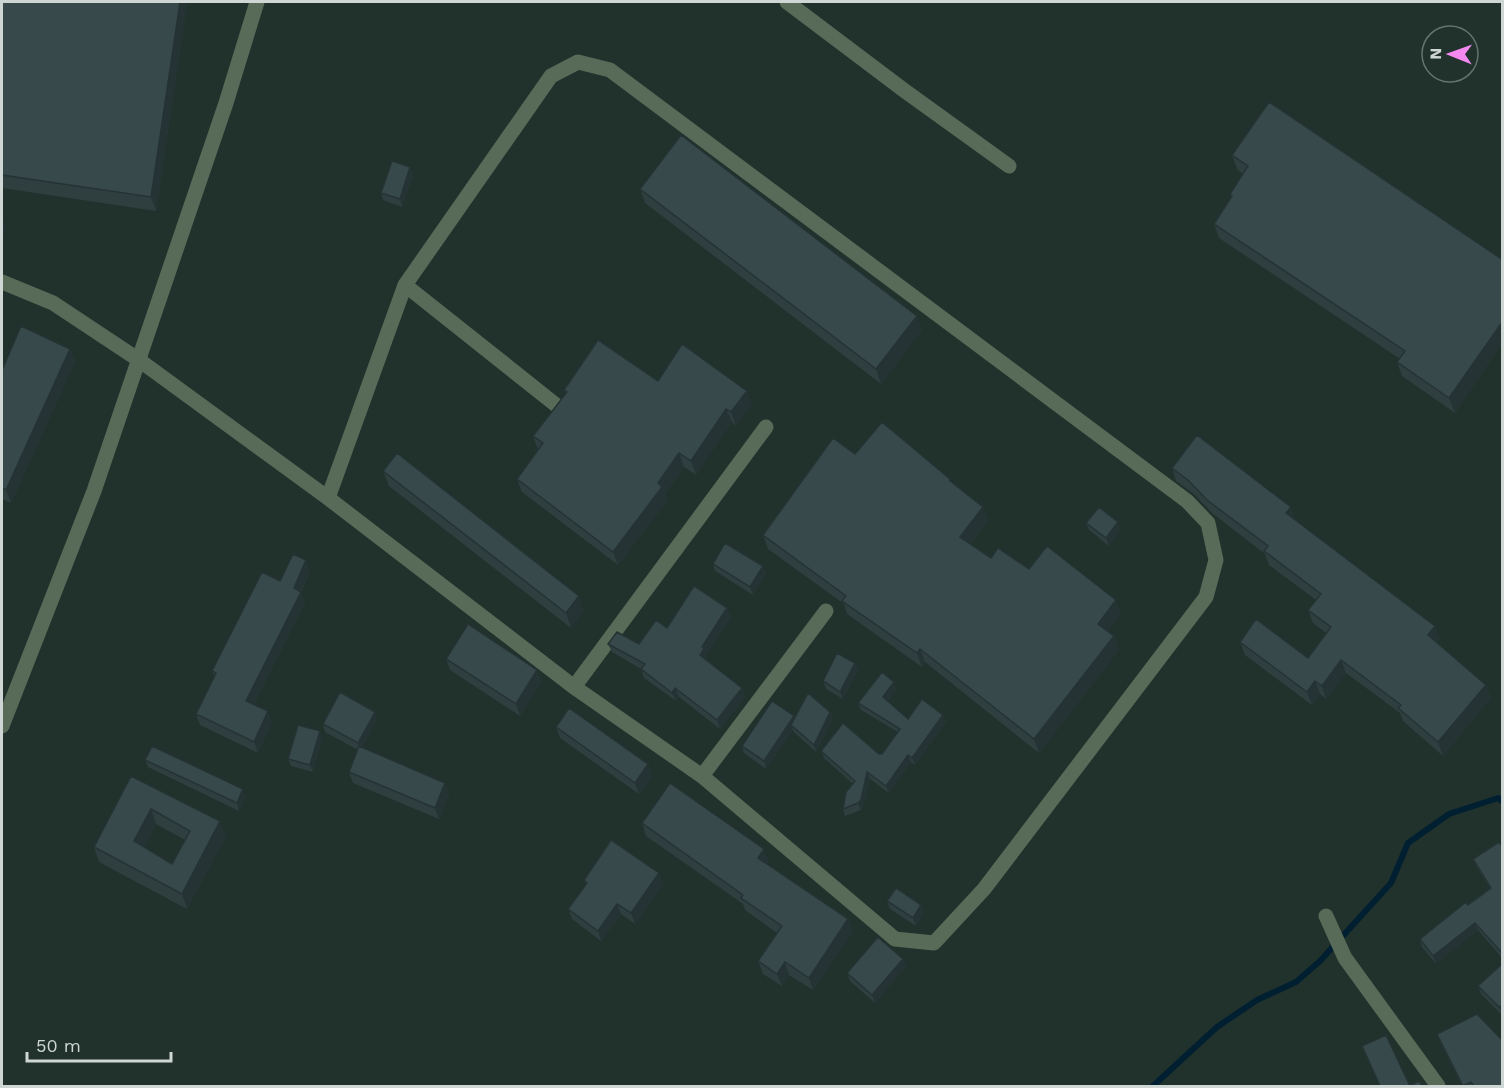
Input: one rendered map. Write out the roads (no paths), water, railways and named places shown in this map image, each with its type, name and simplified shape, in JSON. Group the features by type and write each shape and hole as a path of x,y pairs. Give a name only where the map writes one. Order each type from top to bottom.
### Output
{"street":[{"path":"2,726 94,491 226,103 256,2"},
{"path":"787,2 905,91 1009,165"},
{"path":"2,282 52,303 138,360 328,498 574,687 702,776 895,939 934,943 984,889 1206,597 1216,560 1208,523 1187,501 610,70 578,62 551,76 405,285 328,498"},
{"path":"405,285 556,405"},
{"path":"574,687 766,427"},
{"path":"702,776 826,610"},
{"path":"1326,916 1345,958 1438,1086"}],"waterway":[{"path":"1153,1086 1217,1027 1257,1000 1296,982 1320,961 1391,883 1408,843 1449,814 1498,798 1502,801"}]}
